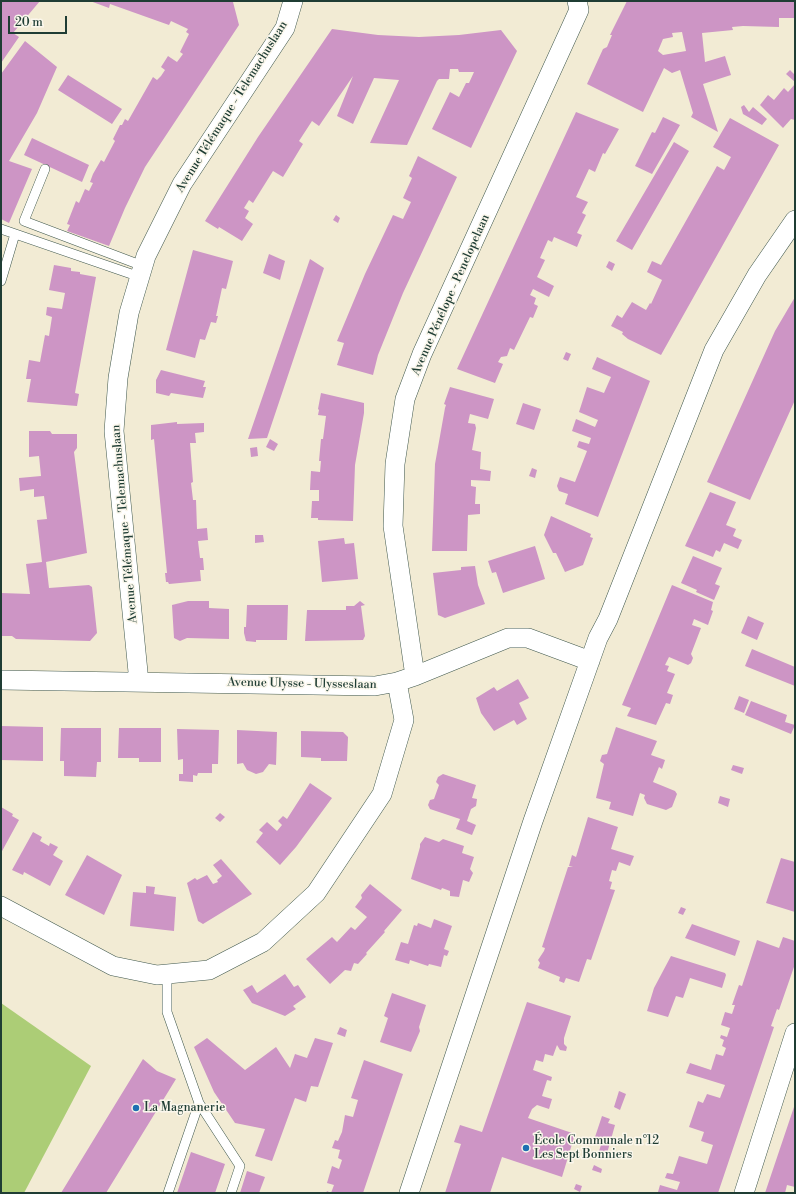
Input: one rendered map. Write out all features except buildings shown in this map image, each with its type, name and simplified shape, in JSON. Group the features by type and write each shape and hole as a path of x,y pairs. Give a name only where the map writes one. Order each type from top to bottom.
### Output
{"street":[{"name":"Avenue Télémaque - Telemachuslaan","path":"139,682 114,431 118,378 128,320 146,256 182,184 285,28 293,1"},
{"name":"Avenue Pénélope - Penelopelaan","path":"1,906 113,966 167,975 209,970 263,942 316,893 382,794 404,720 406,679 393,526 395,464 405,399 422,354 579,10 577,1"},
{"path":"410,1193 533,821 590,661 714,350 758,275 795,220"},
{"name":"Avenue Ulysse - Ulysseslaan","path":"1,680 375,686 406,679 508,638 528,638 590,661"},
{"path":"744,1193 795,1033"}],"lane":[{"path":"45,169 24,221 141,272"},
{"path":"1,229 141,272"},
{"path":"1,281 15,234"},
{"path":"167,975 167,1012 199,1103 240,1166 231,1193"},
{"path":"168,1193 199,1103"}],"green space":[{"path":"1,1003 91,1066 24,1193 1,1193"}],"place":[{"name":"La Magnanerie","path":"136,1108"},
{"name":"École Communale n°12 Les Sept Bonniers","path":"526,1148"}]}
